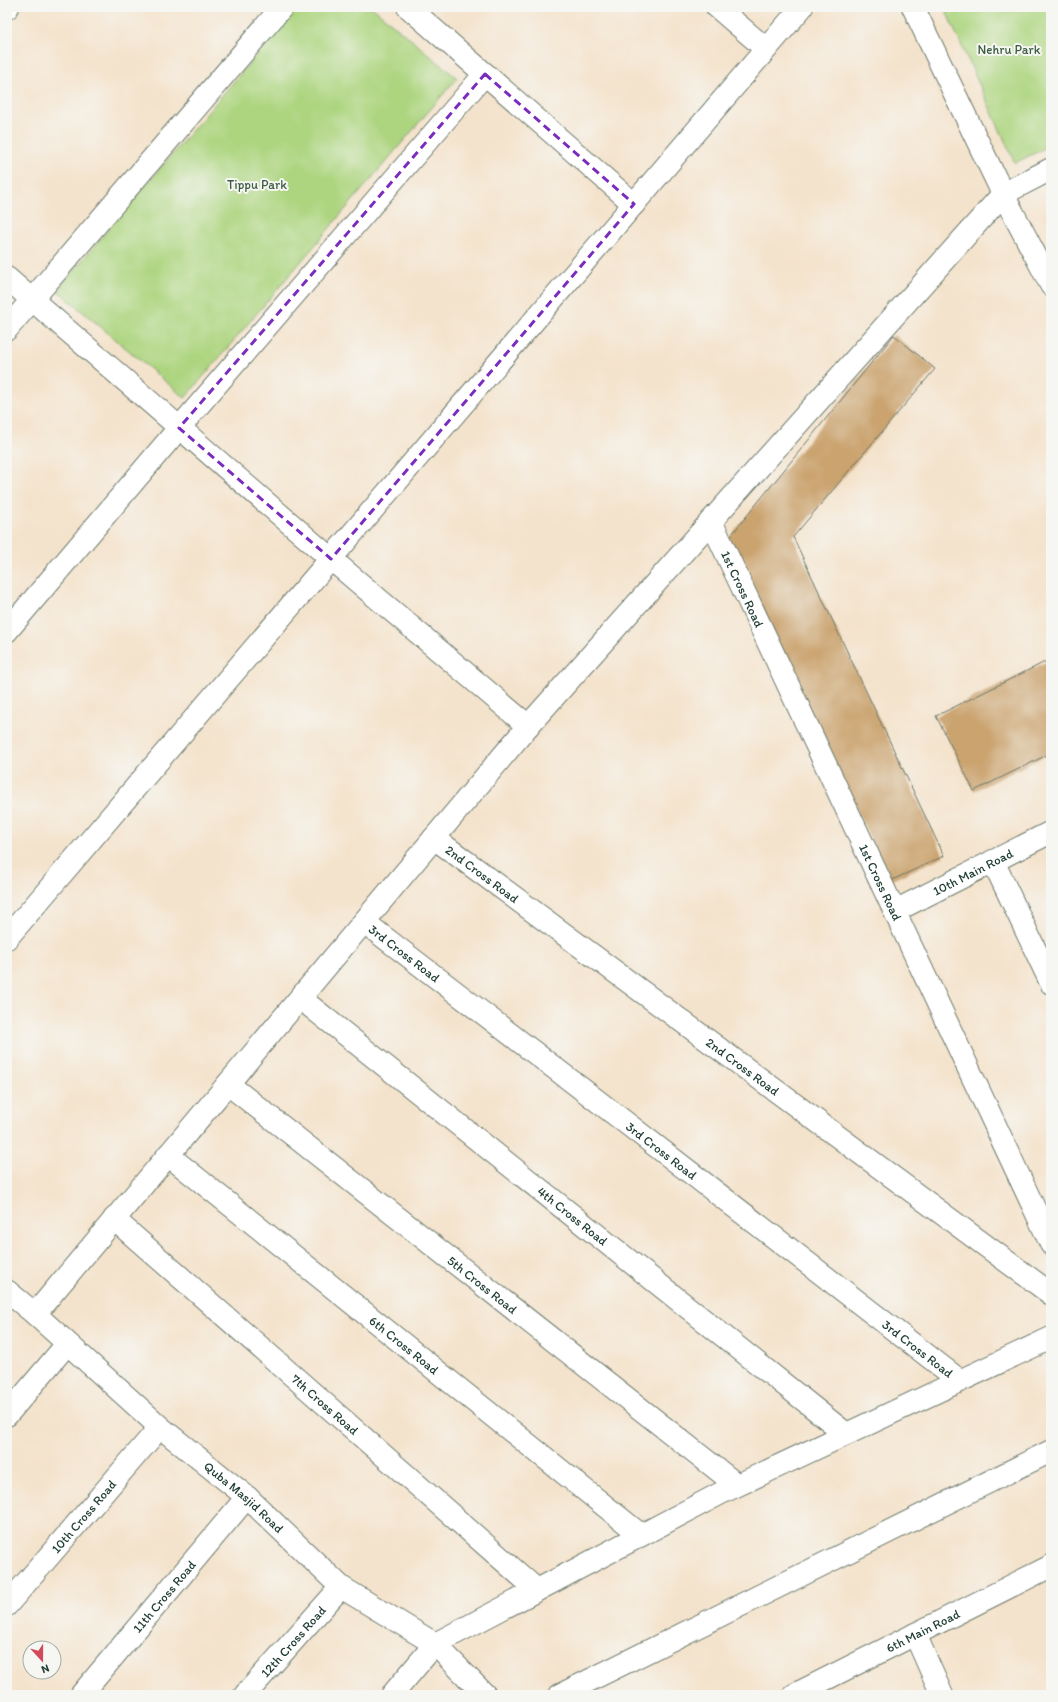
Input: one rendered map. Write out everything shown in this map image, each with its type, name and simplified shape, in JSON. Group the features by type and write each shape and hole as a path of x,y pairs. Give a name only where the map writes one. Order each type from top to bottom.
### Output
{"street":[{"path":"7,329 282,7"},
{"path":"408,7 634,204"},
{"path":"717,7 766,49"},
{"path":"7,938 802,7"},
{"path":"913,7 1003,194 1051,286"},
{"path":"7,631 179,428 485,74"},
{"path":"35,1314 528,726 1003,194 1051,169"},
{"path":"7,278 331,559 528,726"},
{"name":"1st Cross Road","path":"711,521 1051,1244"},
{"name":"10th Main Road","path":"895,911 1051,832"},
{"name":"2nd Cross Road","path":"434,838 1051,1294"},
{"path":"993,861 1051,983"},
{"name":"3rd Cross Road","path":"364,922 959,1380"},
{"name":"4th Cross Road","path":"300,998 845,1433"},
{"name":"5th Cross Road","path":"228,1084 737,1485"},
{"name":"6th Cross Road","path":"168,1155 641,1535"},
{"name":"7th Cross Road","path":"114,1219 537,1590"},
{"name":"Quba Masjid Road","path":"7,1291 35,1314 160,1427 247,1497 341,1587 435,1644 486,1695"},
{"path":"392,1695 435,1644 737,1485 845,1433 1051,1338"},
{"path":"7,1415 67,1344"},
{"name":"10th Cross Road","path":"7,1605 160,1427"},
{"path":"560,1695 1051,1452"},
{"name":"11th Cross Road","path":"81,1695 247,1497"},
{"name":"6th Main Road","path":"794,1695 1051,1566"},
{"name":"12th Cross Road","path":"245,1695 341,1587"},
{"path":"915,1634 942,1695"}],"highlighted area":[{"path":"485,74 634,204 331,559 179,428"}],"green space":[{"name":"Tippu Park","path":"297,7 372,7 457,78 185,398 57,290"},
{"name":"Nehru Park","path":"944,7 1051,7 1051,145 1015,163"}],"building":[{"path":"894,335 935,369 793,537 944,856 890,881 728,539"},
{"path":"1051,659 1051,753 974,791 936,716"}]}
